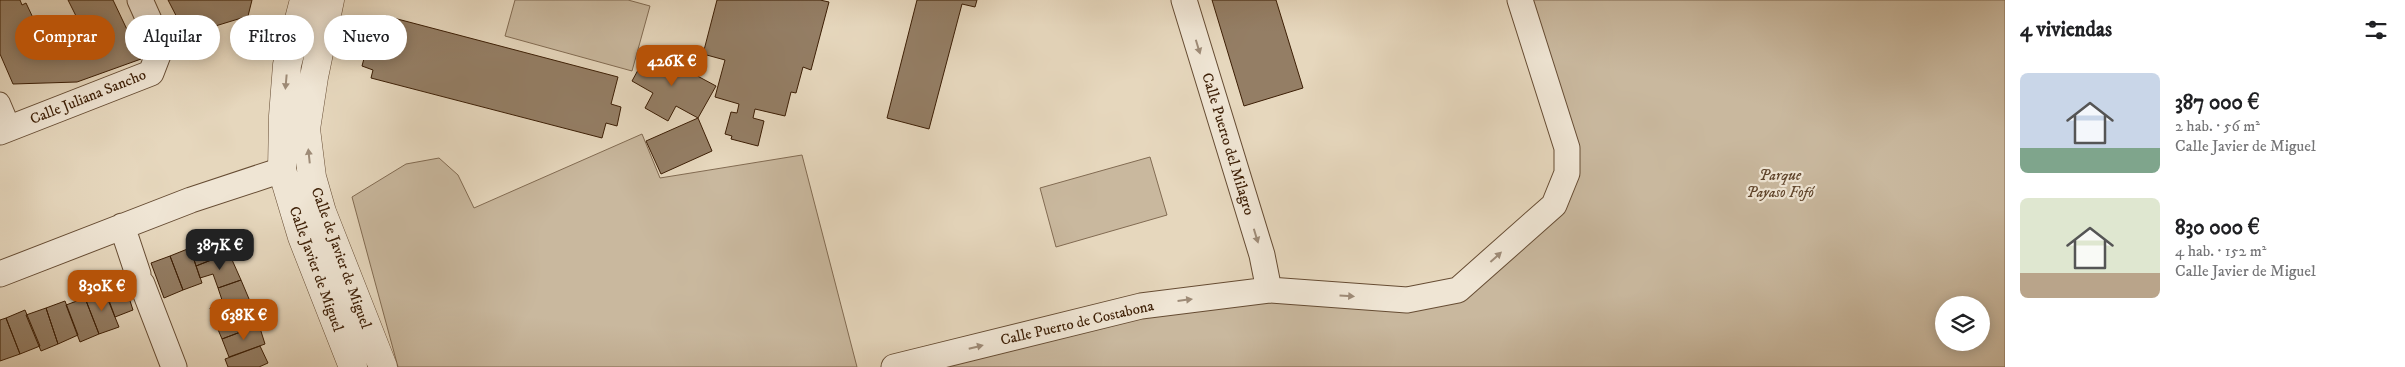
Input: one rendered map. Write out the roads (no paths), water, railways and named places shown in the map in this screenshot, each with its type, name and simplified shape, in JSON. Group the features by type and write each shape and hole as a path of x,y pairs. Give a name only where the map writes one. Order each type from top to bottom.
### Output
{"street":[{"name":"Calle Juliana Sancho","path":"5,130 151,73 161,47 140,0"},
{"name":"Calle Javier de Miguel","path":"304,0 287,66 283,116 282,170 302,238 353,367"},
{"name":"Calle de Javier de Miguel","path":"330,0 315,69 306,129 312,178 322,212 383,367"},
{"name":"Calle Puerto del Milagro","path":"1184,0 1262,255 1269,290"},
{"name":"Calle Puerto de Costabona","path":"894,367 1141,306 1269,290 1407,300 1458,290 1554,205 1567,173 1567,148 1520,0"},
{"path":"0,102 5,130"},
{"path":"0,274 191,200 282,170"},
{"path":"122,226 174,367"}],"park label":[{"name":"Parque Payaso Fofó","path":"1780,184"}]}
